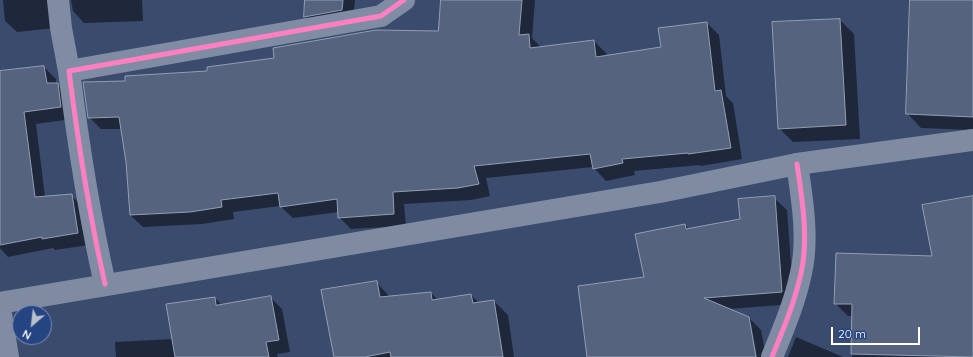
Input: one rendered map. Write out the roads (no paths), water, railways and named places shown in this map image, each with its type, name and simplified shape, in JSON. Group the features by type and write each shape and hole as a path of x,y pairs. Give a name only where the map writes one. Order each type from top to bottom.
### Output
{"main road":[{"path":"0,303 105,284 660,192 797,164 973,140"}],"street":[{"path":"58,0 60,28 69,71 96,243 105,284"},
{"path":"69,71 381,16 404,0"},
{"path":"772,357 792,305 802,272 804,211 797,164"},
{"path":"0,308 8,357"}]}
